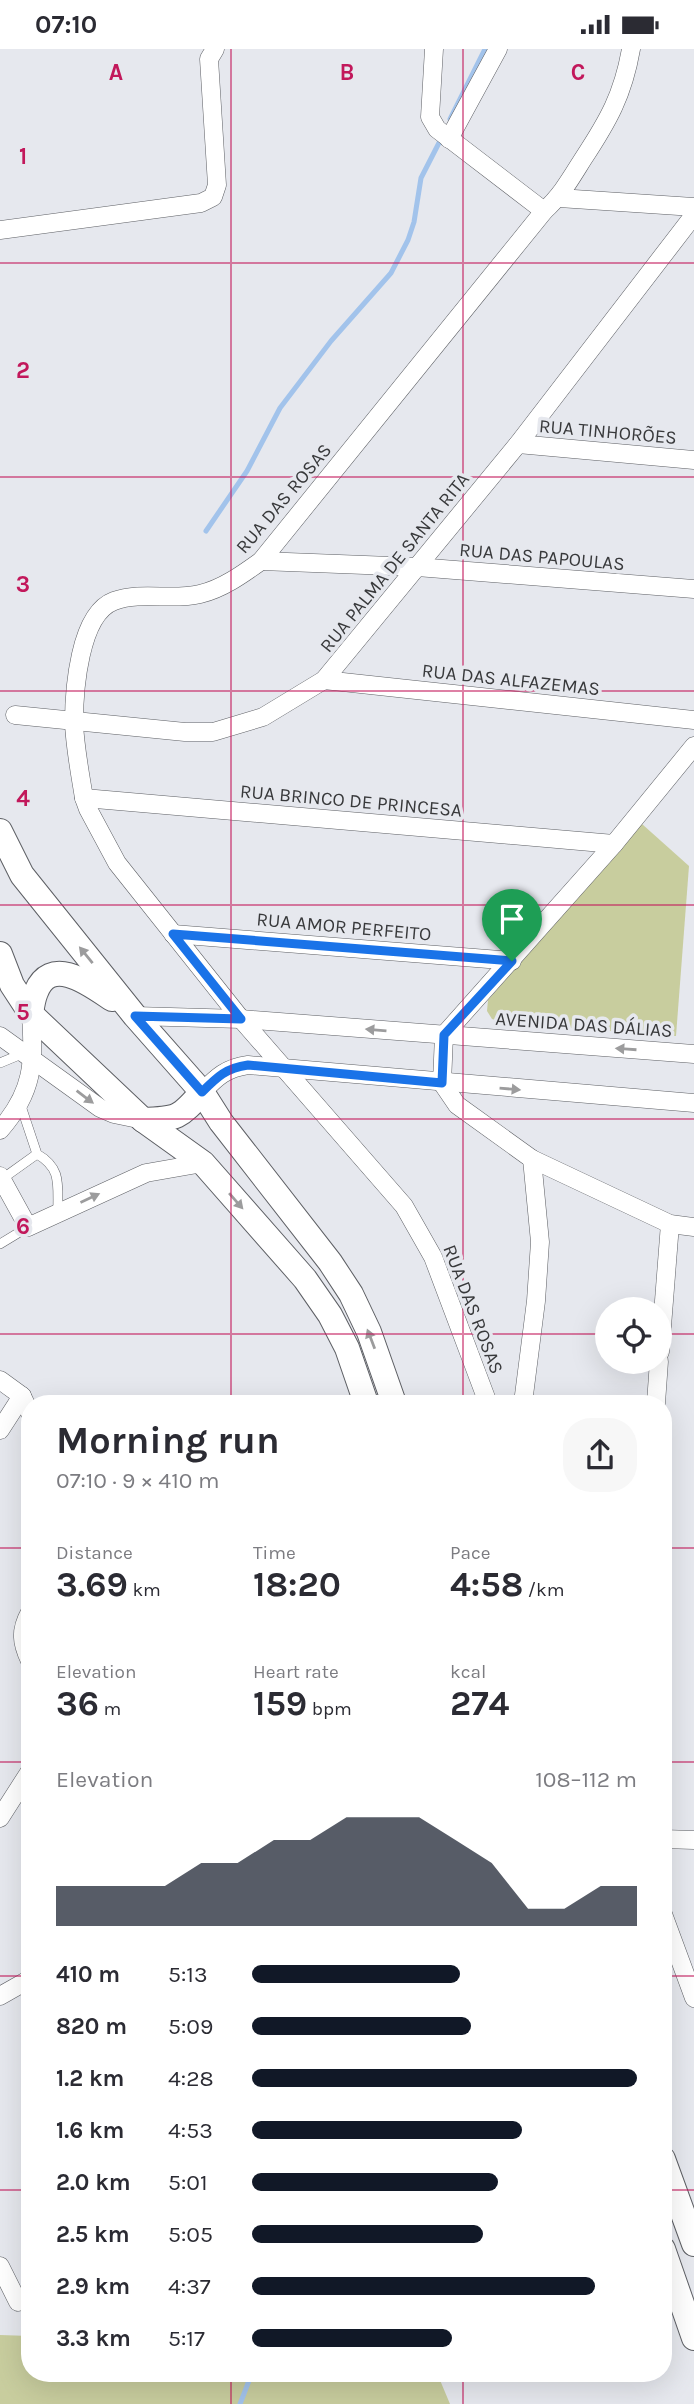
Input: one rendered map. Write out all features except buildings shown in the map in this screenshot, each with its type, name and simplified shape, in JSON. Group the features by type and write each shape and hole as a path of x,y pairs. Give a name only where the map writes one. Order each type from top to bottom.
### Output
{"main road":[{"path":"0,831 22,875 135,1016 202,1092 330,1262 351,1294 369,1332 391,1395"},
{"path":"0,954 12,985 30,1014 143,1120 203,1163 305,1279 330,1315 347,1348 363,1395"},
{"path":"30,1014 36,991 45,979 55,973 72,975 86,981 135,1016"},
{"path":"143,1120 169,1119 182,1114 202,1092"},
{"path":"672,2183 694,2244"},
{"path":"672,2275 694,2337"}],"street":[{"path":"0,230 201,203 213,197 217,185 209,59 215,49"},
{"path":"434,49 430,117 444,135 544,211"},
{"path":"444,135 498,49"},
{"name":"RUA DAS ROSAS","path":"485,1395 433,1257 404,1206 241,1019 117,863 84,798 74,722 79,663 95,615 111,602 128,598 200,594 238,578 261,561 544,211 559,198 610,117 626,78 631,49"},
{"path":"559,198 694,207"},
{"name":"RUA PALMA DE SANTA RITA","path":"15,715 186,732 213,732 263,717 324,680 519,444 694,215"},
{"name":"RUA TINHORÕES","path":"519,444 694,460"},
{"name":"RUA DAS PAPOULAS","path":"261,561 417,567 694,589"},
{"name":"RUA DAS ALFAZEMAS","path":"324,680 694,720"},
{"path":"694,746 614,844 444,1035 442,1083 457,1105 532,1159 670,1224 694,1227"},
{"name":"RUA BRINCO DE PRINCESA","path":"84,798 614,844"},
{"name":"RUA AMOR PERFEITO","path":"173,934 512,961"},
{"path":"0,1130 20,1103 29,1055 30,1014"},
{"name":"AVENIDA DAS DÁLIAS","path":"135,1016 241,1019 694,1053"},
{"path":"1,1038 29,1055 100,1108 143,1120"},
{"path":"202,1092 221,1073 233,1067 248,1065 694,1103"},
{"path":"524,1395 536,1301 540,1242 532,1159"},
{"path":"1,1177 6,1200 28,1227 146,1173 203,1163"},
{"path":"664,1297 670,1224"},
{"path":"657,1395 658,1374"},
{"path":"0,1380 21,1395"},
{"path":"0,1430 21,1398"},
{"path":"0,1818 21,1785"},
{"path":"672,1839 694,1840"},
{"path":"672,1933 688,1968 694,1998"},
{"path":"0,1996 21,1984"},
{"path":"0,2266 18,2302"}],"lane":[{"path":"0,1063 29,1055"},
{"path":"20,1103 37,1154 50,1161 55,1168 58,1213"},
{"path":"1,1177 37,1154"},
{"path":"0,1244 28,1227"}],"green space":[{"path":"642,824 689,866 676,1036 504,1023 492,1019 487,1011 488,1000"},
{"path":"0,2335 21,2336 21,2382 441,2382 450,2404 0,2404"}],"waterway":[{"path":"450,119 485,49"},
{"path":"206,531 247,471 280,408 331,341 391,273 414,222 421,178 442,137"},
{"path":"240,2404 249,2382"}],"route":[{"path":"173,934 512,961 444,1035 442,1083 248,1065 233,1067 221,1073 202,1092 135,1016 241,1019 173,934"}]}
